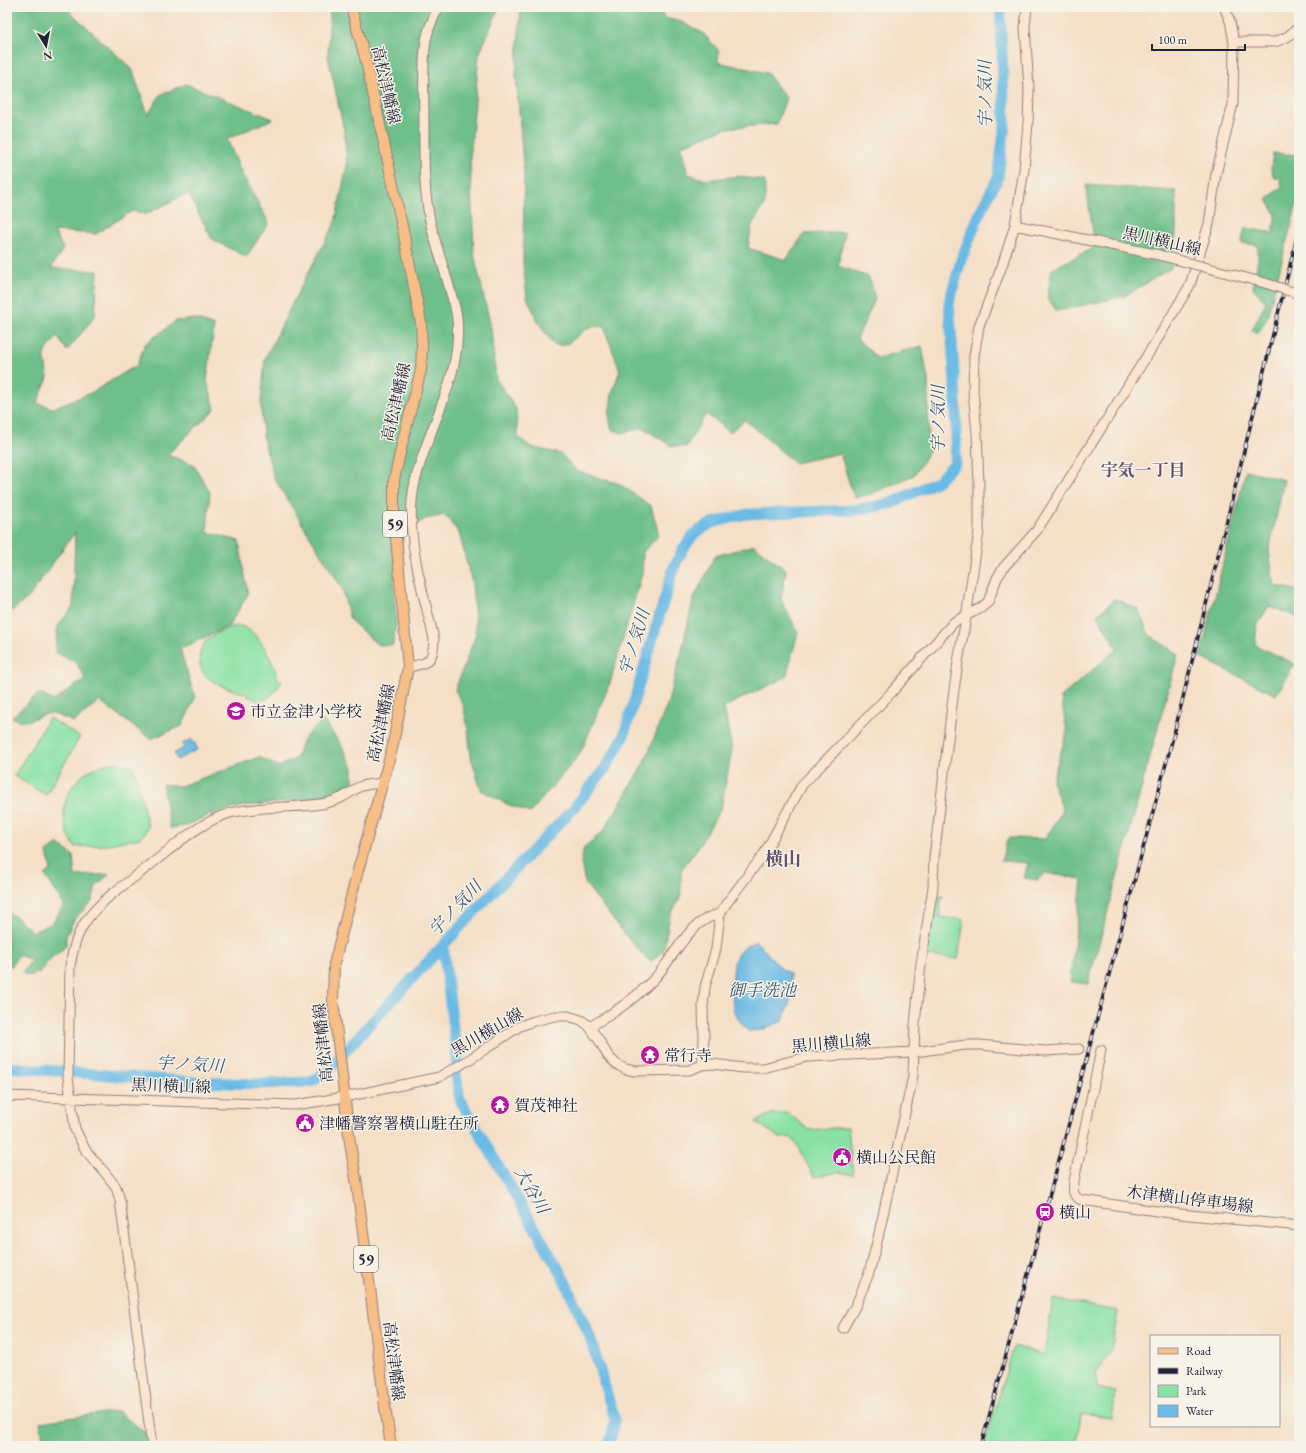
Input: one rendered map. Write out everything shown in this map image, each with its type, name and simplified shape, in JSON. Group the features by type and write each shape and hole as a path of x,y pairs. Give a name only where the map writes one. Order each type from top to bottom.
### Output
{"main road":[{"name":"高松津幡線","path":"351,7 366,60 421,323 422,347 421,370 394,480 394,516 408,667 392,749 334,964 333,1000 337,1042 391,1446"}],"street":[{"path":"408,667 424,664 431,660 434,651 434,639 414,548 412,528 414,484 421,459 450,380 458,343 457,318 431,228 425,189 424,69 427,39 439,7"},
{"path":"844,1328 856,1305 868,1273 878,1238 912,1076 921,964 933,887 934,858 959,656 967,615 979,531 977,433 973,391 974,356 979,326 1000,273 1016,225 1024,170 1028,123 1029,88 1025,27 1027,7"},
{"path":"702,1065 703,1000 705,987 716,949 720,914 726,904 764,854 802,785 891,693 954,622 981,608 988,602 997,578 1004,567 1037,530 1190,285 1209,224 1216,174 1233,104 1234,42 1230,21 1224,7"},
{"path":"1234,42 1275,42 1287,37 1299,27"},
{"name":"黒川横山線","path":"1016,225 1159,255 1265,282 1299,294"},
{"path":"152,1446 120,1200 113,1183 86,1151 74,1129 68,1078 70,966 73,948 78,934 87,920 117,890 200,828 223,815 250,810 328,803 345,797 360,787 383,783"},
{"path":"590,1027 620,1008 652,982 663,970 678,946 702,922 713,915 720,914"},
{"name":"黒川横山線","path":"7,1096 288,1105 345,1097 439,1077 514,1030 534,1021 555,1016 568,1016 581,1020 590,1027 608,1056 616,1064 625,1069 635,1071 689,1070 702,1065 713,1064 753,1069 807,1057 914,1052 966,1045 1045,1051 1079,1050"},
{"name":"木津横山停車場線","path":"1101,1050 1074,1181 1074,1196 1078,1199 1170,1213 1299,1226"}],"green space":[{"path":"7,7 50,7 69,11 132,69 148,115 160,95 186,84 273,119 227,139 241,172 269,223 246,257 212,239 188,193 146,214 132,211 96,234 54,231 63,249 51,268 98,271 95,316 67,351 57,336 44,354 48,378 37,403 53,408 91,393 137,365 145,344 176,321 196,319 214,326 207,381 215,409 167,455 193,464 210,492 207,532 239,541 248,594 229,626 180,649 195,698 182,726 151,739 99,701 74,722 52,714 42,715 24,721 12,717 39,693 54,701 85,678 76,663 55,652 58,626 73,607 75,532 29,597 11,612 7,618"},
{"path":"330,7 501,7 498,10 479,55 470,159 474,254 491,328 496,379 516,409 518,437 531,447 561,454 577,471 620,484 651,506 659,535 643,552 642,574 610,683 580,754 530,813 509,805 481,790 471,757 468,729 463,705 455,690 476,634 472,583 459,533 445,515 425,519 404,533 394,583 396,623 393,645 378,645 350,620 342,588 274,478 263,438 261,402 265,359 299,290 335,223 347,165 344,130 328,56"},
{"path":"521,7 656,7 665,18 681,22 703,33 719,51 718,62 767,73 786,98 777,124 726,128 681,146 688,174 706,180 738,176 765,181 765,204 752,224 748,248 786,260 804,234 845,232 838,266 869,277 875,299 857,339 877,358 922,346 928,379 929,451 914,475 871,494 854,498 840,453 795,463 745,420 730,432 706,414 686,447 672,446 643,428 622,433 612,430 609,416 612,393 620,371 604,327 596,326 590,328 563,345 554,345 538,322 527,297 523,263 524,175 516,75"},
{"path":"1273,153 1299,155 1299,195 1267,318 1257,335 1252,330 1266,302 1253,288 1258,260 1258,245 1241,243 1245,228 1273,233 1276,214 1267,200 1282,186 1280,177 1274,178 1271,169"},
{"path":"1086,185 1176,191 1176,233 1171,268 1125,296 1057,311 1047,298 1052,269 1095,247"},
{"path":"1246,470 1284,480 1269,551 1274,585 1299,591 1299,618 1269,606 1257,626 1255,645 1295,664 1276,695 1200,657"},
{"path":"754,545 786,570 781,600 798,632 786,677 724,707 732,750 721,808 699,846 681,870 681,896 670,916 663,952 650,962 625,935 585,883 581,863 584,847 603,832 645,761 667,705 682,650 693,600 715,556"},
{"path":"1115,599 1138,609 1149,635 1178,654 1088,984 1070,982 1082,879 1045,873 1037,880 1024,878 1028,863 1001,861 1008,838 1045,839 1063,810 1052,781 1067,732 1061,697 1117,649 1097,615"},
{"path":"237,626 252,632 258,639 269,655 278,680 282,682 266,699 258,701 247,696 247,694 213,682 206,676 201,668 199,656 205,643 223,630"},
{"path":"49,718 80,737 46,795 14,776"},
{"path":"323,720 340,743 353,767 353,783 326,798 243,806 209,815 186,826 170,828 162,784 181,786 259,757 279,767 296,758 303,739"},
{"path":"112,763 133,766 148,826 145,833 140,838 104,845 75,847 68,833 64,820 68,794 75,783 85,774 97,767"},
{"path":"58,844 73,855 75,876 109,874 96,886 92,902 75,918 66,936 66,946 49,960 40,972 31,976 22,973 32,960 18,955 11,967 7,962 7,912 16,917 33,932 52,923 64,905 45,875 51,870 47,852"},
{"path":"943,896 939,917 964,920 958,959 927,956 934,897"},
{"path":"788,1113 809,1130 848,1127 853,1175 838,1172 814,1177 797,1145 791,1137 780,1138 756,1122 771,1114"},
{"path":"1053,1299 1118,1311 1111,1351 1096,1373 1097,1388 1116,1392 1112,1418 1081,1414 1076,1446 1046,1444 1046,1446 984,1446 1014,1346 1044,1355"},
{"path":"117,1411 146,1433 147,1446 56,1446 44,1444 40,1422"}],"water":[{"path":"192,739 198,749 177,760 174,753 184,748 182,744"},
{"name":"御手洗池","path":"756,941 782,969 790,974 792,996 783,1021 761,1030 748,1031 737,1017 733,1008 733,971 738,954 742,949"}],"waterway":[{"name":"宇ノ気川","path":"7,1067 195,1082 258,1084 311,1082 326,1073 491,894 574,808 607,766 623,738 674,567 683,549 695,533 712,523 747,514 856,510 890,504 938,481 955,463 956,396 949,303 961,260 981,210 998,178 1005,125 1000,7"},
{"name":"大谷川","path":"443,946 457,1059 456,1074 460,1100 561,1273 589,1334 615,1420 609,1446"}],"railway":[{"path":"981,1446 1175,730 1299,229"}],"place":[{"name":"市立金津小学校","path":"236,711"},
{"name":"常行寺","path":"650,1055"},
{"name":"賀茂神社","path":"500,1105"},
{"name":"津幡警察署横山駐在所","path":"305,1123"},
{"name":"横山公民館","path":"842,1157"},
{"name":"横山","path":"1045,1212"}],"district":[{"name":"宇気一丁目","path":"1143,470"},
{"name":"横山","path":"783,858"}]}
